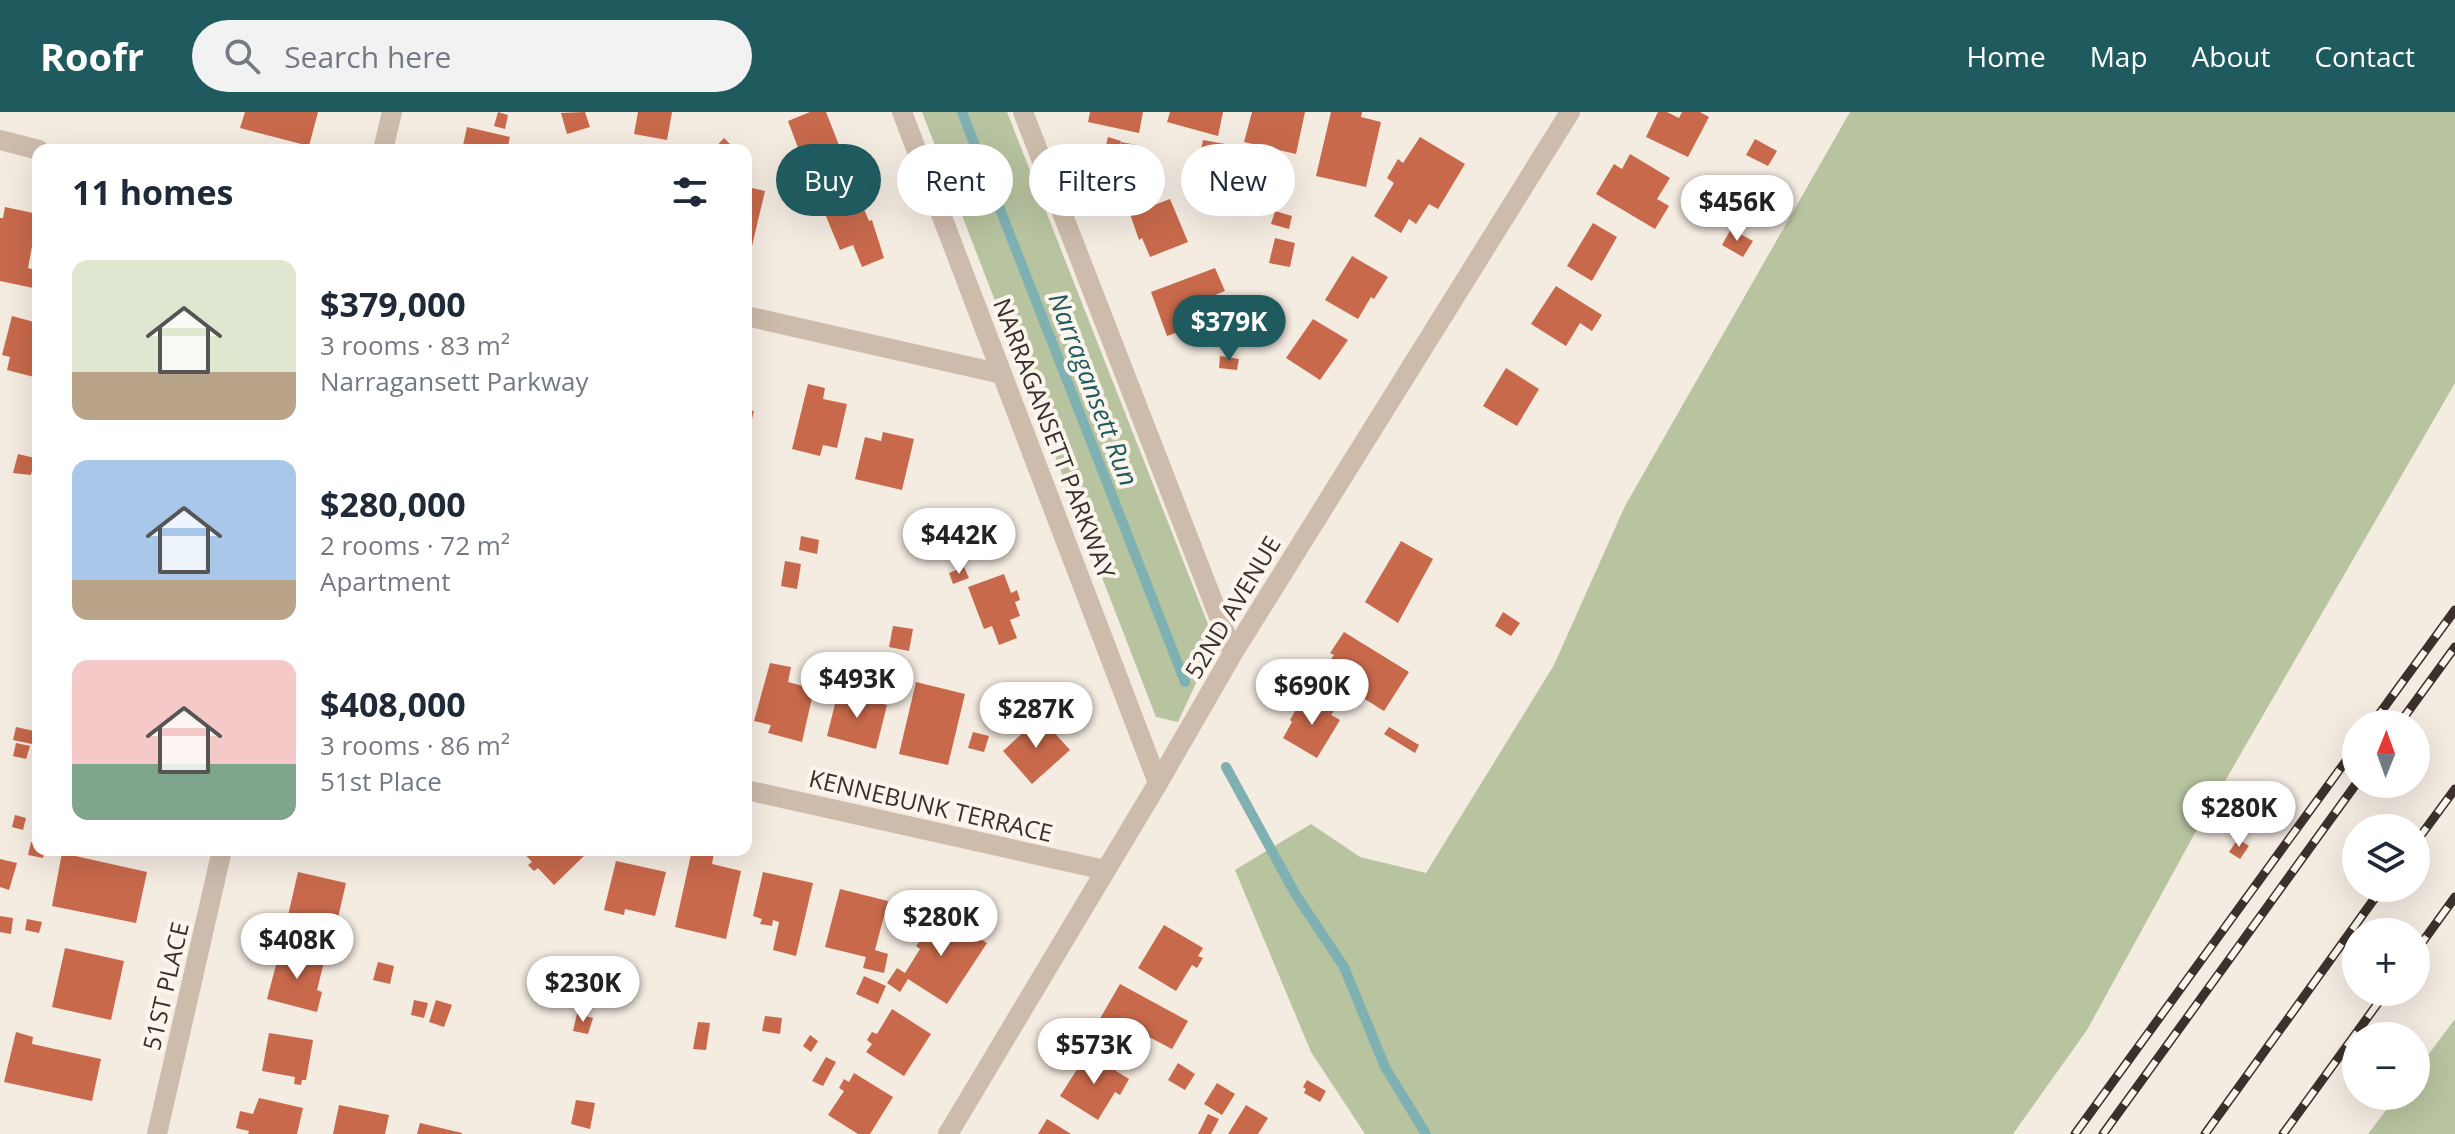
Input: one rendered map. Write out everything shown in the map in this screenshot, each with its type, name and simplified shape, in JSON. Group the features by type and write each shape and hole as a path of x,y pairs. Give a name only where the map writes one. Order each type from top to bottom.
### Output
{"street":[{"path":"384,144 392,112"},
{"name":"NARRAGANSETT PARKWAY","path":"902,112 1158,783"},
{"path":"1023,112 1233,653"},
{"name":"52ND AVENUE","path":"948,1134 1233,653 1570,112"},
{"path":"0,140 32,148"},
{"path":"752,317 1002,374"},
{"name":"KENNEBUNK TERRACE","path":"752,791 1105,870"},
{"name":"51ST PLACE","path":"157,1134 221,856"}],"green space":[{"path":"922,112 1007,112 1029,168 1029,216 1048,216 1215,642 1178,722 1156,717 962,216 1013,216 1013,144 934,144"},
{"path":"1850,112 2455,112 2455,383 2195,833 2087,1030 2013,1134 1365,1134 1311,1052 1235,870 1311,824 1360,857 1426,873 1554,665 1625,506"},
{"path":"2455,1019 2455,1134 2368,1134 2386,1110 2430,1110 2430,1052"}],"building":[{"path":"245,112 318,112 310,144 240,128"},
{"path":"498,112 508,115 505,129 494,126"},
{"path":"585,112 590,127 567,134 561,113"},
{"path":"638,112 672,112 667,140 634,134"},
{"path":"810,112 826,112 839,144 797,144 788,121"},
{"path":"1090,112 1143,112 1139,133 1088,122"},
{"path":"1170,112 1223,112 1218,136 1167,122"},
{"path":"1252,112 1305,112 1296,154 1295,144 1244,142"},
{"path":"1331,112 1362,112 1361,117 1381,122 1366,187 1316,176"},
{"path":"1658,112 1667,112 1679,118 1682,112 1700,112 1709,117 1688,157 1646,137"},
{"path":"467,127 510,137 508,144 463,144"},
{"path":"1108,137 1121,141 1120,144 1106,144"},
{"path":"1420,137 1465,164 1438,209 1429,204 1416,224 1409,219 1401,233 1374,216 1394,183 1387,178 1398,159 1403,163"},
{"path":"1755,139 1777,151 1768,166 1746,155"},
{"path":"1203,140 1225,144 1202,144"},
{"path":"1630,154 1670,178 1657,199 1669,206 1655,229 1596,194 1614,164 1622,169"},
{"path":"752,188 765,191 752,246"},
{"path":"1170,199 1188,242 1150,257 1142,238 1139,240 1131,216 1165,216 1165,201"},
{"path":"5,207 32,213 32,246 28,268 32,269 32,288 0,281 0,218 3,218"},
{"path":"826,216 867,216 869,221 872,220 884,258 862,267 853,245 840,250"},
{"path":"1273,216 1292,216 1289,229 1271,224"},
{"path":"1593,223 1617,237 1592,281 1567,266"},
{"path":"1731,229 1753,241 1743,257 1722,245"},
{"path":"1275,238 1295,243 1290,267 1269,263"},
{"path":"1352,256 1388,277 1358,319 1325,300"},
{"path":"1215,268 1225,291 1208,298 1216,319 1167,336 1151,292"},
{"path":"1556,286 1602,315 1592,331 1580,323 1566,346 1531,324"},
{"path":"1258,304 1268,307 1264,322 1254,319"},
{"path":"12,316 32,321 32,376 7,370 10,357 2,355"},
{"path":"1313,319 1348,340 1320,380 1286,358"},
{"path":"1220,356 1239,359 1237,370 1219,368"},
{"path":"1506,368 1539,389 1517,426 1483,406"},
{"path":"808,384 825,388 823,399 847,404 837,448 823,445 820,456 792,449"},
{"path":"883,432 914,439 902,490 855,479 865,437 881,441"},
{"path":"18,454 32,457 31,475 13,473"},
{"path":"801,536 819,540 817,554 799,550"},
{"path":"1401,541 1433,559 1398,623 1365,602"},
{"path":"785,561 801,564 797,589 781,586"},
{"path":"964,567 969,578 953,584 949,573"},
{"path":"1004,574 1011,593 1017,590 1020,600 1015,602 1020,616 1010,620 1017,638 999,645 992,626 984,629 968,587"},
{"path":"1503,612 1520,623 1511,636 1495,626"},
{"path":"893,626 913,629 909,651 889,647"},
{"path":"1344,632 1409,672 1384,711 1321,672 1334,655 1330,653"},
{"path":"770,663 791,667 788,682 814,689 802,742 768,733 771,725 754,721"},
{"path":"916,682 965,694 948,765 899,754"},
{"path":"838,692 887,705 876,749 827,736"},
{"path":"1303,697 1318,707 1322,700 1336,708 1331,715 1340,720 1317,758 1283,738"},
{"path":"1040,717 1070,750 1032,784 1003,751"},
{"path":"16,727 32,731 32,744 13,740"},
{"path":"1389,727 1419,745 1415,753 1384,734"},
{"path":"973,732 989,736 984,752 968,748"},
{"path":"16,743 30,746 26,759 13,756"},
{"path":"15,815 26,818 23,830 12,827"},
{"path":"2238,839 2249,846 2240,859 2229,852"},
{"path":"61,856 75,856 147,872 136,923 52,906"},
{"path":"526,856 584,856 554,885 538,868 534,871 528,865 532,862"},
{"path":"691,856 713,856 712,864 741,871 726,939 675,927"},
{"path":"0,859 17,863 9,890 0,887"},
{"path":"616,861 666,872 655,916 625,909 624,915 604,910"},
{"path":"298,872 346,883 335,931 287,920"},
{"path":"763,872 813,883 796,956 773,950 779,922 773,920 772,926 760,924 762,919 753,916"},
{"path":"840,889 888,901 875,950 888,954 884,973 863,968 866,957 825,947"},
{"path":"934,909 987,943 947,1004 908,979 900,992 887,983 897,968 905,973 920,949 916,946 922,938 918,935"},
{"path":"0,916 13,918 11,934 0,932"},
{"path":"27,919 42,922 39,933 25,930"},
{"path":"1164,925 1203,948 1198,956 1203,958 1197,968 1192,965 1176,991 1138,968"},
{"path":"65,948 124,961 111,1020 52,1007"},
{"path":"280,950 324,962 317,990 322,992 317,1012 267,999"},
{"path":"378,962 394,966 390,984 373,980"},
{"path":"864,976 886,986 878,1004 856,994"},
{"path":"1120,984 1188,1021 1172,1049 1149,1037 1139,1054 1094,1029"},
{"path":"566,992 587,996 585,1008 564,1004"},
{"path":"414,1000 428,1003 424,1018 411,1015"},
{"path":"436,1000 452,1005 444,1027 429,1022"},
{"path":"892,1009 931,1034 904,1076 866,1052 872,1044 867,1040 872,1032 877,1034"},
{"path":"577,1014 593,1018 588,1034 573,1031"},
{"path":"765,1016 782,1018 780,1034 762,1031"},
{"path":"698,1022 710,1023 706,1050 693,1049"},
{"path":"16,1032 33,1037 32,1044 101,1059 92,1101 4,1082"},
{"path":"269,1033 313,1040 306,1080 302,1080 301,1085 294,1084 295,1077 262,1071"},
{"path":"810,1035 818,1041 811,1052 803,1046"},
{"path":"1084,1051 1129,1079 1120,1095 1115,1092 1098,1120 1060,1096 1083,1060 1079,1058"},
{"path":"826,1057 836,1062 823,1086 812,1081"},
{"path":"1178,1063 1195,1074 1185,1090 1168,1080"},
{"path":"854,1073 893,1097 870,1134 858,1134 828,1115 844,1091 839,1088 844,1079 849,1082"},
{"path":"1307,1080 1326,1091 1320,1102 1304,1093"},
{"path":"1217,1083 1235,1094 1222,1115 1204,1104"},
{"path":"259,1098 303,1108 297,1134 248,1134 249,1131 236,1128 240,1111 253,1114"},
{"path":"576,1100 595,1103 590,1129 571,1124"},
{"path":"339,1105 389,1115 385,1134 333,1134"},
{"path":"1246,1105 1268,1118 1258,1134 1228,1134"},
{"path":"1208,1114 1219,1119 1211,1134 1198,1134"},
{"path":"1047,1119 1071,1134 1038,1134"},
{"path":"420,1123 462,1133 462,1134 417,1134"}],"waterway":[{"name":"Narragansett Run","path":"962,112 1185,682"},
{"name":"Narragansett Run","path":"1226,767 1296,895 1344,967 1385,1067 1426,1134"}],"railway":[{"path":"2382,710 2455,610"},
{"path":"2409,710 2455,647"},
{"path":"2075,1134 2342,766"},
{"path":"2430,823 2455,789"},
{"path":"2103,1134 2346,798"},
{"path":"2430,932 2455,897"},
{"path":"2205,1134 2372,902"},
{"path":"2283,1134 2376,1006"}]}
